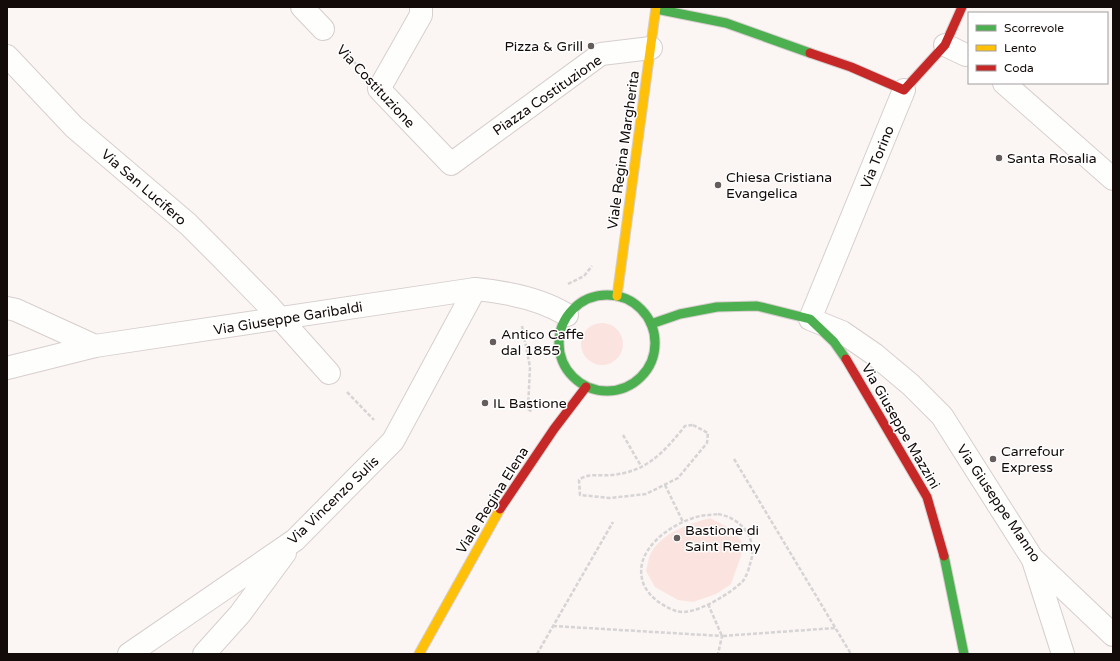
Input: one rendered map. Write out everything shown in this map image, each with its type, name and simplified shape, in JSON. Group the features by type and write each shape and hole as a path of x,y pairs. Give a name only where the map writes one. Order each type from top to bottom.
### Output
{"street":[{"path":"302,7 323,29"},
{"path":"380,89 421,15 420,7"},
{"name":"Via Torino","path":"810,319 904,90 945,46 962,7"},
{"path":"656,8 726,23 851,67 904,90"},
{"name":"Viale Regina Margherita","path":"617,296 656,8"},
{"path":"945,46 966,55"},
{"name":"Piazza Costituzione","path":"451,164 601,54 651,48"},
{"name":"Via San Lucifero","path":"7,56 74,127 188,224 280,319 329,373"},
{"path":"1005,84 1113,179"},
{"name":"Via Costituzione","path":"380,89 451,164"},
{"name":"Via Giuseppe Garibaldi","path":"7,368 95,346 475,289 498,291 552,306 567,316"},
{"name":"Via Vincenzo Sulis","path":"129,654 295,540 393,441 475,289"},
{"path":"610,294 617,296 626,299 640,308 652,324 656,345 654,356 642,376 630,385 616,390 596,390 586,387 570,374 560,357 558,347 560,330 567,316 583,300 593,296 610,294"},
{"path":"652,324 680,314 717,307 756,306 810,319"},
{"path":"12,309 95,346"},
{"name":"Via Giuseppe Manno","path":"810,319 842,332 874,354 911,385 942,416 1032,558 1113,635"},
{"name":"Via Giuseppe Mazzini","path":"810,319 834,342 850,365 927,497 948,570 964,654"},
{"name":"Viale Regina Elena","path":"419,654 491,522 554,429 586,387"},
{"path":"204,654 240,614 295,540"},
{"path":"1032,558 1064,654"}],"path":[{"name":"Via Costituzione","path":"323,29 380,89"},
{"path":"329,373 393,441"},
{"path":"693,425 708,433 707,443 690,465 678,478 665,485 646,494 610,498 580,495 579,480 584,476 612,475 628,472 641,466 655,460 685,426 693,425"},
{"path":"623,435 641,466"},
{"path":"734,459 851,654"},
{"path":"665,485 683,522"},
{"path":"718,514 728,516 744,526 753,547 753,557 743,580 718,600 708,604 696,610 680,612 664,607 652,596 642,580 641,569 645,553 663,534 683,522 700,516 718,514"},
{"path":"537,654 613,522"},
{"path":"708,604 722,636 718,654"},
{"path":"553,626 722,636 835,628"}],"shaded area":[{"path":"598,323 606,323 617,329 623,340 623,348 617,359 606,365 598,365 587,359 581,348 581,340 587,329"},
{"path":"710,518 735,531 742,543 741,556 731,584 716,594 693,602 678,600 655,587 646,571 650,555 656,546 669,534 685,526"}],"traffic: fast":[{"path":"656,9 726,23 810,53"},
{"path":"607,295 625,298 641,309 652,325 655,343 652,361 641,377 625,388 607,391 589,388 573,377 562,361 559,343 562,325 573,309 589,298 607,295"},
{"path":"651,324 680,314 717,307 757,306 810,319 834,342 846,359"},
{"path":"944,556 964,654"}],"traffic: slow":[{"path":"617,296 656,7"},
{"path":"419,654 500,509"}],"traffic: jam":[{"path":"810,53 851,67 904,90 945,45 962,7"},
{"path":"846,359 927,497 944,556"},
{"path":"500,509 554,429 586,387"}],"place":[{"name":"Pizza & Grill","path":"591,46"},
{"name":"Santa Rosalia","path":"999,158"},
{"name":"Chiesa Cristiana Evangelica","path":"718,185"},
{"name":"Antico Caffe dal 1855","path":"493,342"},
{"name":"IL Bastione","path":"485,403"},
{"name":"Carrefour Express","path":"993,459"},
{"name":"Bastione di Saint Remy","path":"677,538"}]}
